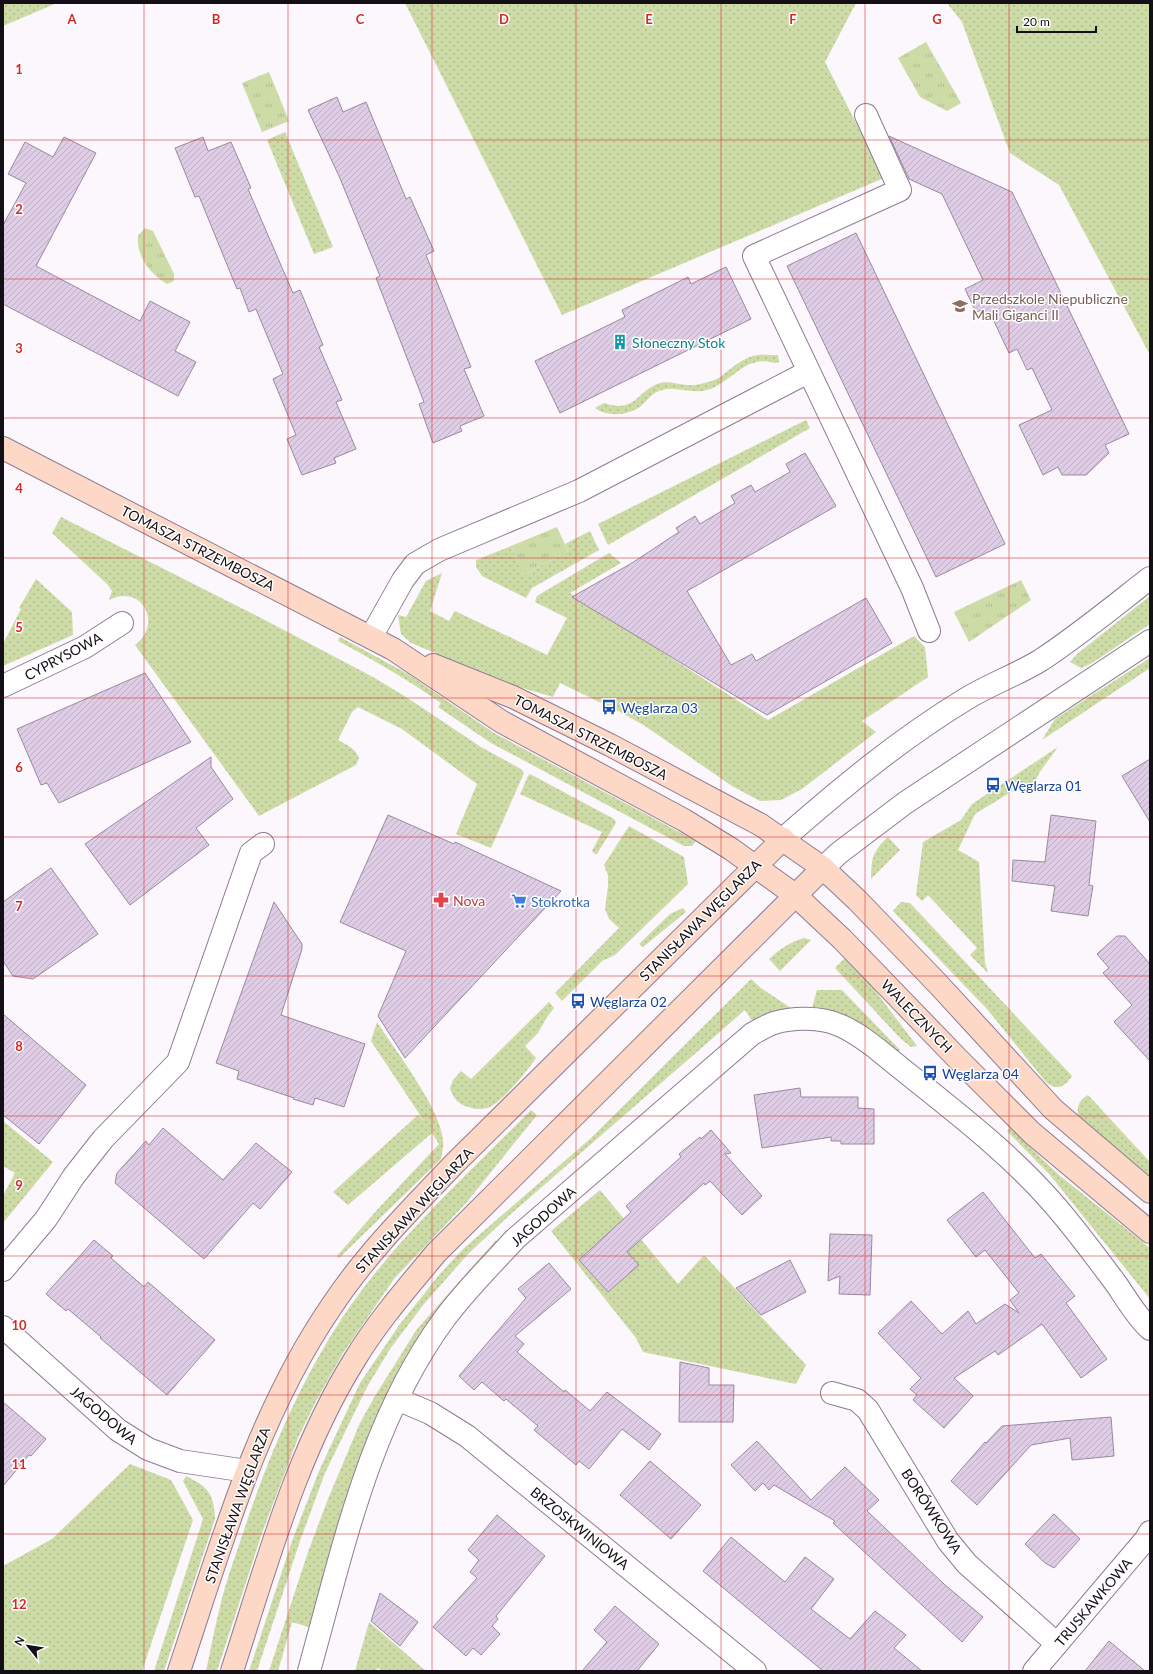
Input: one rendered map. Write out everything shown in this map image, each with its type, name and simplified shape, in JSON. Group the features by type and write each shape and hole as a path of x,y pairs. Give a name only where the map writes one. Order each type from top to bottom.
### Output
{"street":[{"path":"866,115 900,190 754,256 912,588 929,631"},
{"path":"371,637 403,580 415,564 438,550 579,491 808,372"},
{"name":"TOMASZA STRZEMBOSZA","path":"3,448 393,649 502,722 704,831 754,866"},
{"path":"1150,578 1040,660 966,699 919,730 833,796 783,839 822,868 857,900 938,984 1053,1109 1150,1192"},
{"name":"CYPRYSOWA","path":"3,686 85,647 122,623"},
{"path":"232,1671 282,1520 308,1452 332,1401 354,1360 381,1321 436,1253 822,868 839,853 905,803 1150,641"},
{"name":"TOMASZA STRZEMBOSZA","path":"393,649 513,697 554,716 740,814 783,839"},
{"name":"STANISŁAWA WĘGLARZA","path":"180,1671 247,1471 278,1398 302,1353 331,1306 367,1259 404,1216 455,1163 783,839"},
{"path":"3,1270 46,1219 74,1176 103,1139 178,1062 251,853 263,844"},
{"name":"WALECZNYCH","path":"754,866 795,895 842,939 1032,1133 1150,1232"},
{"name":"JAGODOWA","path":"309,1671 360,1490 378,1439 418,1360 445,1318 515,1239 752,1034 774,1023 805,1019 838,1024 882,1052 1008,1157 1052,1202 1110,1276 1136,1313 1150,1329"},
{"name":"JAGODOWA","path":"3,1327 118,1430 148,1449 180,1460 247,1471"},
{"name":"BORÓWKOWA","path":"832,1393 857,1400 868,1410 948,1541 967,1564 1057,1644"},
{"name":"BRZOSKWINIOWA","path":"397,1399 430,1413 467,1436 755,1671"},
{"name":"TRUSKAWKOWA","path":"1034,1671 1146,1539 1150,1532"}],"green space":[{"path":"3,3 57,3 3,26"},
{"path":"405,3 856,3 825,62 884,178 562,315"},
{"path":"947,3 1150,3 1150,355 1059,185 1010,153 962,22"},
{"path":"926,42 961,103 947,111 920,97 898,58"},
{"path":"269,72 289,121 262,132 242,83"},
{"path":"285,132 333,247 314,254 267,140"},
{"path":"145,228 153,231 174,274 174,281 167,284 155,275 145,264 139,251 138,236"},
{"path":"778,355 779,362 775,363 765,361 749,364 713,388 698,391 666,389 659,391 651,396 641,406 630,412 611,414 595,408 604,403 615,406 629,404 646,391 660,383 669,382 694,385 708,382 717,379 738,363 753,356"},
{"path":"806,420 810,428 608,545 598,524"},
{"path":"61,517 261,618 373,677 481,747 521,769 524,773 491,848 456,834 477,784 402,729 358,707 352,712 338,740 350,747 355,752 359,758 356,765 259,816 135,645 144,636 148,626 148,617 145,608 139,601 131,597 120,596 109,600 112,591 108,585 52,533"},
{"path":"557,527 568,551 524,575 511,546"},
{"path":"590,531 599,550 532,588 526,598 482,576 476,567 476,560 511,546 524,575 568,551 565,544"},
{"path":"609,553 621,563 570,593 768,720 914,636 925,647 928,677 862,721 876,732 802,789 781,800 760,801 732,786 645,726 622,713 560,683 553,697 509,684 411,643 401,634 398,615 406,617 426,581 442,573 430,611 449,621 455,611 547,655 567,618 535,602 537,596"},
{"path":"36,579 72,612 73,635 3,666 3,644 21,609 19,608"},
{"path":"1021,580 1031,600 969,642 954,612"},
{"path":"1150,596 1150,624 1092,663 1081,668 1070,662 1077,654"},
{"path":"340,637 408,674 494,733 696,841 692,846 684,846 491,743 438,707 441,703 429,695 391,670 338,641"},
{"path":"1150,658 1150,668 1042,740 1055,719"},
{"path":"1058,747 1039,773 1030,794 1016,789 975,814 958,850 979,862 985,963 988,973 970,955 977,948 928,895 922,901 916,895 923,842 961,820 972,804"},
{"path":"530,774 614,819 616,823 597,854 592,851 602,832 520,794"},
{"path":"629,826 684,857 688,884 615,955 602,961 562,1001 555,993 619,928 609,919 605,909 608,875 604,865"},
{"path":"888,837 900,850 871,879 872,860 874,855"},
{"path":"901,902 910,903 1072,1076 1066,1083 1060,1087 1056,1087 1045,1081 987,1009 893,911"},
{"path":"683,908 686,912 643,947 639,944 670,914"},
{"path":"804,938 811,940 780,971 769,959 785,946"},
{"path":"847,956 917,1046 911,1047 901,1039 835,968"},
{"path":"751,979 761,988 794,1010 752,1021 745,1010 512,1213 468,1254 424,1304 390,1349 367,1387 325,1473 300,1541 257,1671 249,1671 292,1541 319,1471 360,1383 400,1324 439,1275 463,1249 591,1138"},
{"path":"817,990 842,990 900,1050 899,1052 861,1023 839,1014 812,1008"},
{"path":"549,1002 554,1008 538,1033 525,1046 536,1058 506,1094 493,1105 487,1108 479,1109 464,1106 454,1098 450,1088 453,1080 461,1071 471,1079"},
{"path":"377,1022 426,1096 440,1127 443,1140 443,1150 441,1159 339,1258 337,1256 377,1210 439,1144 432,1133 348,1205 333,1192 418,1115 424,1121 371,1041"},
{"path":"1088,1095 1150,1162 1150,1180 1078,1118 1079,1104 1082,1099"},
{"path":"531,1110 537,1115 466,1203 394,1279 343,1353 316,1401 298,1438 262,1533 217,1671 206,1671 225,1587 251,1508 287,1418 301,1389 333,1332 371,1279 414,1228"},
{"path":"3,1121 53,1162 3,1223 3,1196 15,1173 3,1166"},
{"path":"1010,1128 1059,1175 1150,1248 1150,1299 1050,1175 1007,1131"},
{"path":"600,1190 678,1284 704,1255 806,1365 796,1384 643,1352 636,1338 551,1231"},
{"path":"496,1240 498,1243 441,1310 312,1628 292,1622 278,1671 269,1671 308,1552 328,1499 360,1423 417,1329"},
{"path":"130,1464 171,1480 193,1520 142,1671 3,1671 3,1566 52,1539"},
{"path":"186,1476 200,1484 208,1492 213,1503 215,1519 164,1671 154,1671 203,1519 183,1481"},
{"path":"369,1622 426,1671 382,1671 378,1668 375,1671 355,1671"}],"building":[{"path":"337,97 343,112 366,102 406,199 410,197 434,251 426,255 471,367 464,369 484,416 460,426 462,431 433,443 419,404 424,402 376,278 380,276 339,176 308,110"},
{"path":"889,136 1012,192 1129,434 1105,445 1109,453 1086,475 1062,475 1058,467 1043,475 1019,425 1052,410 1032,368 1027,370 1017,349 1009,353 992,317 987,320 982,310 976,312 965,289 983,280 942,194 909,179"},
{"path":"64,137 96,153 36,266 140,321 150,301 190,322 175,351 196,362 178,396 3,304 3,225 26,183 8,174 25,142 53,157"},
{"path":"203,137 208,151 231,142 251,188 248,189 293,293 300,290 323,345 319,347 342,400 336,402 356,449 334,458 336,463 302,475 287,439 296,435 273,379 283,374 256,309 249,312 240,288 237,289 199,196 195,197 175,148"},
{"path":"856,233 1005,544 936,577 787,266"},
{"name":"Słoneczny Stok","path":"726,267 751,319 560,413 535,361 625,317 622,310 688,277 691,284"},
{"path":"805,453 836,506 687,591 731,665 752,654 756,661 866,598 892,643 767,715 572,597 632,563 679,532 676,528 695,516 700,524 735,503 731,496 751,485 755,492 790,472 786,464"},
{"path":"145,673 191,742 59,803 47,783 41,785 17,729"},
{"path":"211,757 211,767 233,799 196,828 209,845 130,905 85,844"},
{"path":"1150,759 1150,822 1122,776"},
{"path":"388,815 454,844 455,842 561,891 405,1058 378,1016 406,951 340,922"},
{"path":"1051,815 1096,821 1089,885 1093,886 1088,916 1051,911 1055,886 1012,881 1013,860 1045,862"},
{"path":"51,868 98,934 33,979 13,976 3,961 3,902"},
{"path":"274,902 302,944 302,949 281,1015 365,1044 344,1107 315,1098 313,1105 293,1099 294,1098 237,1079 239,1071 216,1063"},
{"path":"1117,936 1125,936 1150,964 1150,1061 1114,1022 1132,1005 1103,973 1109,968 1097,954"},
{"path":"3,1014 86,1085 39,1144 3,1115"},
{"path":"800,1088 801,1097 858,1097 858,1108 874,1109 874,1144 841,1144 841,1141 831,1141 831,1137 762,1148 754,1095"},
{"path":"163,1128 223,1180 256,1143 292,1172 260,1209 253,1203 204,1259 115,1183 117,1173 146,1141 149,1145"},
{"path":"711,1130 731,1153 725,1154 762,1196 742,1215 710,1181 705,1185 704,1183 627,1252 639,1265 608,1292 579,1260 631,1212 626,1206 681,1157 679,1154"},
{"path":"983,1192 1035,1258 1041,1254 1075,1296 1066,1303 1107,1359 1081,1378 1042,1324 998,1355 995,1351 954,1378 973,1396 944,1428 913,1400 917,1395 910,1389 921,1378 878,1333 911,1301 942,1334 968,1311 976,1324 1005,1304 1019,1313 1010,1300 1019,1293 985,1250 976,1257 947,1220"},
{"path":"830,1234 872,1235 870,1295 839,1294 840,1276 828,1281"},
{"path":"94,1240 113,1256 111,1258 144,1287 148,1282 215,1340 167,1395 68,1309 66,1311 46,1294"},
{"path":"790,1260 806,1292 761,1315 736,1288"},
{"path":"549,1263 571,1289 515,1336 524,1344 517,1352 564,1392 565,1390 590,1411 607,1392 661,1434 649,1450 622,1429 589,1469 579,1461 576,1465 534,1430 538,1426 506,1399 504,1401 482,1382 474,1390 459,1376 526,1298 518,1289"},
{"path":"680,1362 709,1368 709,1385 734,1385 733,1422 679,1422"},
{"path":"3,1402 46,1439 31,1456 29,1455 3,1486"},
{"path":"1111,1417 1114,1456 1072,1460 1070,1438 1031,1445 977,1505 951,1481 985,1442 986,1443 1002,1426"},
{"path":"757,1441 811,1500 845,1467 879,1500 867,1511 944,1584 983,1617 962,1642 833,1523 835,1521 774,1485 769,1490 763,1483 755,1491 731,1465"},
{"path":"650,1461 701,1505 671,1539 620,1495"},
{"path":"1054,1514 1080,1539 1054,1568 1045,1563 1025,1544"},
{"path":"497,1515 545,1556 496,1616 498,1619 492,1626 500,1634 481,1655 473,1648 466,1656 433,1627 477,1578 470,1572 479,1560 468,1550"},
{"path":"731,1537 785,1582 805,1557 834,1579 811,1609 850,1639 875,1611 906,1635 894,1648 922,1671 823,1671 703,1571"},
{"path":"380,1593 418,1622 400,1646 371,1621"},
{"path":"615,1606 659,1644 637,1671 582,1671 607,1642 594,1630"},
{"path":"1109,1641 1145,1671 1085,1671"}],"place":[{"name":"Przedszkole Niepubliczne Mali Giganci II","path":"960,306"},
{"name":"Słoneczny Stok","path":"620,342"},
{"name":"Węglarza 03","path":"609,707"},
{"name":"Węglarza 01","path":"993,785"},
{"name":"Nova","path":"441,900"},
{"name":"Stokrotka","path":"519,901"},
{"name":"Węglarza 02","path":"578,1001"},
{"name":"Węglarza 04","path":"930,1073"}]}
